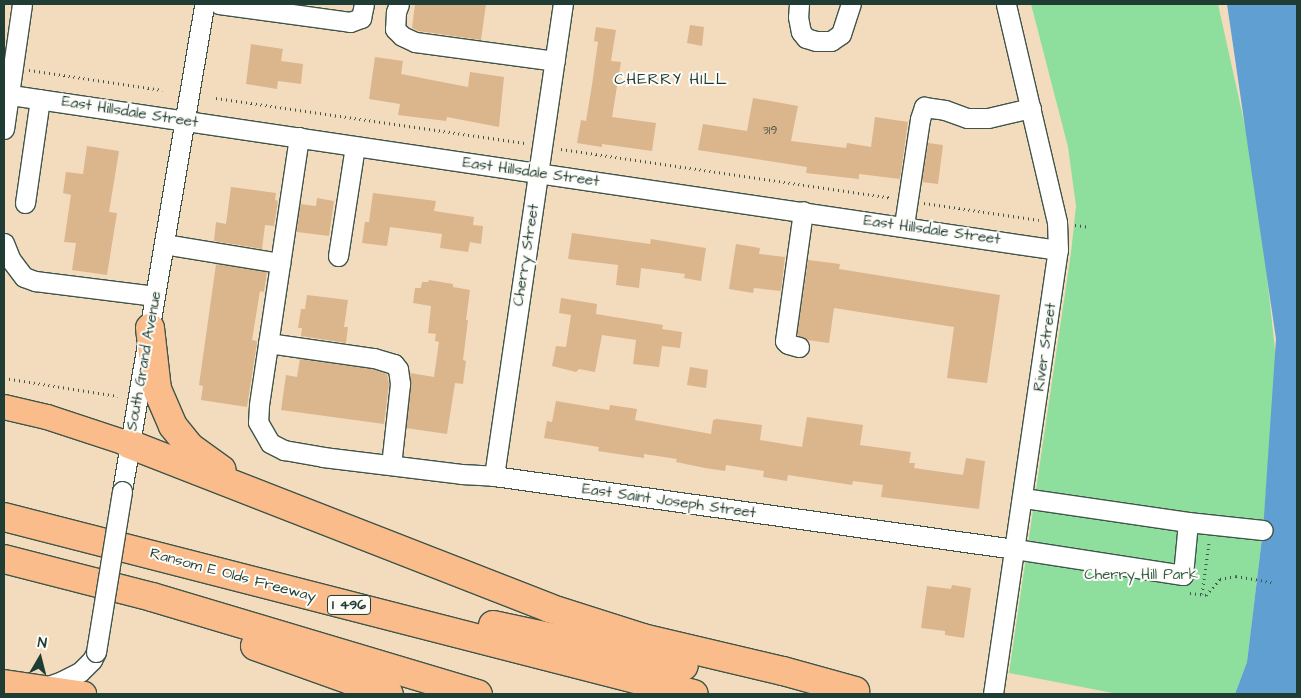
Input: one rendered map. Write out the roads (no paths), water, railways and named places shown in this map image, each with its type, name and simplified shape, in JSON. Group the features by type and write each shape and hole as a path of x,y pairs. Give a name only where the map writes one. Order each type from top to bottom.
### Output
{"highway":[{"path":"150,328 155,378 161,401 173,426 190,447 229,474 346,527"},
{"path":"120,441 346,527 501,590 591,622 684,648 784,671 864,693"},
{"name":"Ransom E Olds Freeway","path":"4,517 694,694"},
{"path":"4,559 152,596 478,694"},
{"path":"186,563 269,574 320,584 492,625 726,675 864,693"},
{"path":"4,564 281,654 389,694"}],"main road":[{"path":"4,407 120,441"},
{"path":"4,682 84,694"}],"street":[{"path":"4,129 6,94 22,4"},
{"name":"South Grand Avenue","path":"42,688 80,672 92,660 96,652 122,491 120,441 136,404 204,4"},
{"path":"219,4 350,22 361,18 364,4"},
{"path":"399,4 396,12 395,29 402,36 415,42 555,61"},
{"name":"Cherry Street","path":"494,476 563,4"},
{"path":"799,4 798,17 801,32 806,38 816,41 831,41 841,34 851,4"},
{"name":"River Street","path":"993,694 1058,250 1057,222 1006,4"},
{"name":"East Hillsdale Street","path":"6,94 538,174 566,176 904,225 1058,250"},
{"path":"25,203 40,99"},
{"path":"904,225 920,118 924,107 945,110 967,118 988,118 1031,108"},
{"name":"East Saint Joseph Street","path":"299,137 258,422 270,443 284,450 323,458 494,476 1015,549 1182,575 1188,522"},
{"path":"338,256 355,146"},
{"path":"799,347 788,344 785,340 803,211"},
{"path":"4,244 10,260 24,277 34,281 155,296"},
{"path":"164,244 280,263"},
{"path":"268,343 374,358 394,364 398,369 400,384 390,465"},
{"path":"1023,498 1188,522 1263,530"}],"water":[{"path":"1227,4 1297,4 1297,694 1235,694 1247,662 1263,530 1276,339"}],"district":[{"name":"CHERRY HILL","path":"671,79"}],"park label":[{"name":"Cherry Hill Park","path":"1141,575"}]}
